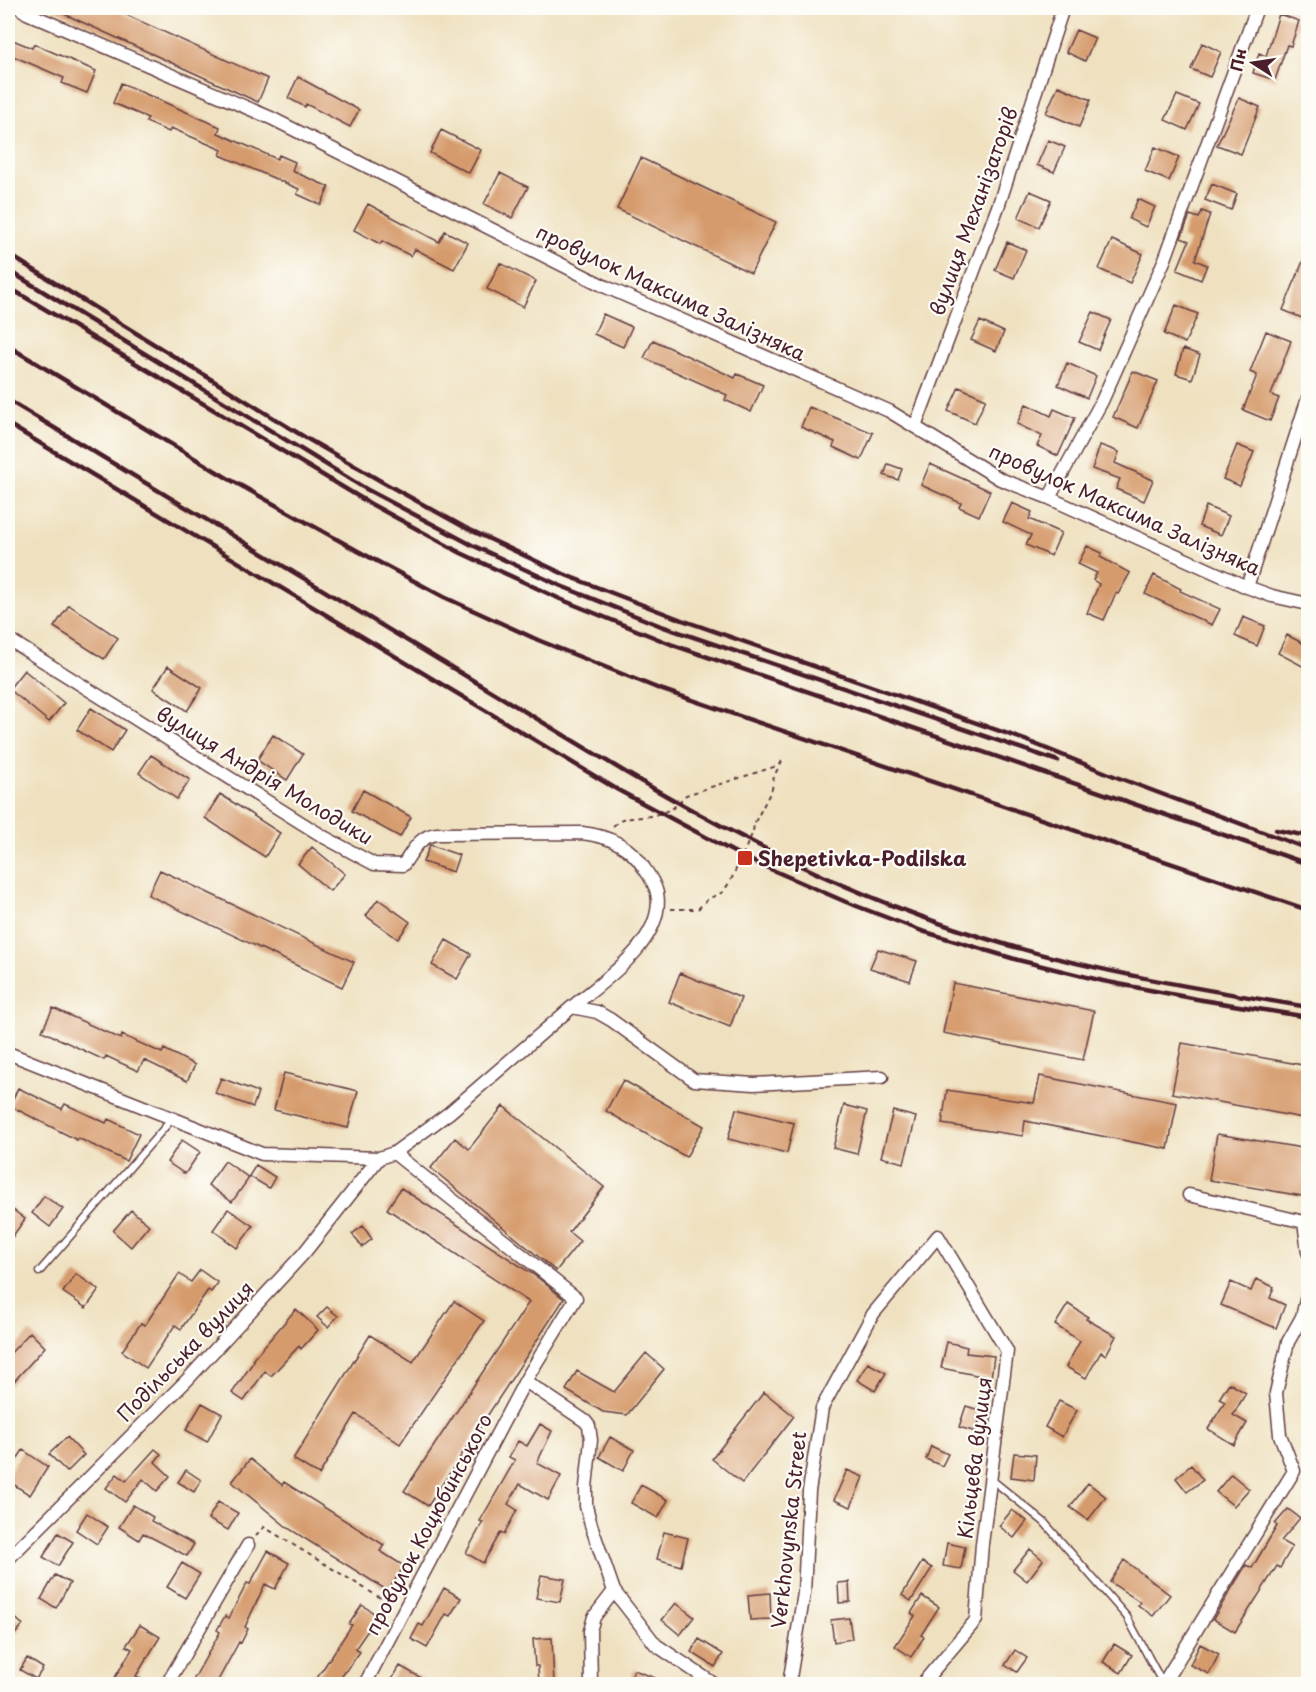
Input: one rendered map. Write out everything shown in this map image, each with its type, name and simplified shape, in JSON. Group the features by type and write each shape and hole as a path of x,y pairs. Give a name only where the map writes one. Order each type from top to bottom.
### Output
{"street":[{"name":"провулок Максима Залізняка","path":"20,8 271,118 606,287 889,411 1000,479 1049,498 1248,587 1272,596 1308,604"},
{"name":"вулиця Механізаторів","path":"915,427 999,204 1063,8"},
{"path":"1049,498 1102,401 1165,259 1257,8"},
{"path":"1248,587 1308,398"},
{"name":"вулиця Андрія Молодики","path":"8,639 324,837 374,864 403,865 421,839 429,834 582,833 600,835 629,850 641,863 657,893 657,910"},
{"path":"8,1053 261,1154 379,1158 394,1153 449,1113 622,964 652,930 657,910"},
{"path":"572,1007 597,1012 611,1020 694,1080 754,1084 882,1077"},
{"name":"провулок Коцюбинського","path":"365,1684 525,1381 576,1298 394,1153"},
{"name":"Подільська вулиця","path":"8,1559 188,1379 304,1253 379,1158"},
{"path":"1189,1195 1306,1222 1308,1252"},
{"name":"Кільцева вулиця","path":"922,1684 976,1620 982,1545 1007,1351 938,1236"},
{"name":"Verkhovynska Street","path":"789,1684 804,1593 809,1491 822,1408 873,1314 938,1236"},
{"path":"1163,1684 1294,1471 1280,1435 1276,1393 1288,1342 1302,1317 1308,1292"},
{"path":"525,1381 589,1426 591,1440 586,1506 614,1592 657,1645 714,1684"},
{"path":"167,1684 248,1545"},
{"path":"591,1684 590,1631 594,1617 614,1592"}],"lane":[{"path":"39,1272 172,1119"},
{"path":"991,1478 1044,1522 1127,1617 1163,1684"}],"path":[{"path":"657,910 698,909 708,899 723,892 753,832 754,824 772,789 782,761"},
{"path":"600,835 622,819 652,816 672,809 686,795 693,792 727,784 780,765"},
{"path":"248,1545 264,1527 404,1613"}],"building":[{"path":"51,8 111,8 268,79 258,102"},
{"path":"1279,14 1299,21 1291,46 1287,45 1275,80 1253,73 1259,53 1266,56"},
{"path":"1076,30 1095,38 1085,61 1066,52"},
{"path":"8,38 32,48 34,44 96,71 87,93 62,83 64,78 8,54"},
{"path":"1202,43 1221,52 1210,77 1191,69"},
{"path":"298,77 359,110 350,127 306,104 305,107 288,98"},
{"path":"121,83 220,127 218,133 277,159 279,155 295,162 292,171 329,187 321,205 297,194 299,189 220,155 222,150 171,128 169,132 146,122 148,118 113,103"},
{"path":"1058,86 1091,100 1079,127 1046,113"},
{"path":"1177,95 1199,104 1187,130 1165,120"},
{"path":"1239,98 1260,107 1241,154 1217,145"},
{"path":"441,130 481,150 469,173 430,153"},
{"path":"1048,140 1065,147 1054,172 1037,165"},
{"path":"1155,147 1179,157 1169,181 1145,171"},
{"path":"641,158 776,222 751,273 617,209"},
{"path":"500,173 528,187 512,218 484,204"},
{"path":"1212,184 1237,194 1231,210 1205,200"},
{"path":"1030,191 1051,200 1039,227 1018,218"},
{"path":"1138,199 1155,207 1146,227 1129,219"},
{"path":"368,204 439,242 445,231 468,243 454,269 415,249 411,256 382,241 380,244 354,230"},
{"path":"1202,211 1210,214 1195,260 1207,265 1201,280 1177,270 1189,241 1181,238 1190,215 1199,218"},
{"path":"1112,240 1143,254 1130,283 1099,269"},
{"path":"1007,242 1026,250 1014,278 995,270"},
{"path":"1308,249 1308,304 1302,318 1283,310"},
{"path":"500,263 536,281 523,307 487,289"},
{"path":"1176,305 1198,314 1185,343 1164,334"},
{"path":"1093,312 1111,320 1098,350 1079,342"},
{"path":"603,314 632,327 623,347 594,334"},
{"path":"980,321 1004,332 996,351 971,340"},
{"path":"1266,331 1291,341 1271,395 1279,398 1270,421 1243,410 1257,375 1250,372"},
{"path":"653,340 735,378 737,374 763,385 751,412 725,400 727,395 644,358"},
{"path":"1183,349 1200,355 1192,379 1176,374"},
{"path":"1067,363 1096,376 1087,398 1058,385"},
{"path":"1133,371 1158,381 1138,428 1113,417"},
{"path":"959,387 986,399 975,423 948,411"},
{"path":"1026,404 1051,416 1054,409 1075,418 1058,456 1037,446 1042,436 1017,424"},
{"path":"809,407 873,433 861,460 833,447 835,442 801,427"},
{"path":"1100,445 1119,452 1115,463 1153,480 1144,501 1116,489 1120,479 1092,469"},
{"path":"1237,445 1254,452 1240,486 1223,479"},
{"path":"888,464 902,469 898,480 884,475"},
{"path":"930,464 990,491 979,516 959,507 961,503 921,485"},
{"path":"1012,503 1032,512 1029,519 1061,533 1051,556 1026,545 1031,535 1003,522"},
{"path":"1206,506 1229,516 1221,535 1199,526"},
{"path":"1087,546 1102,553 1100,557 1130,573 1118,594 1116,593 1104,620 1087,613 1099,584 1093,580 1097,573 1078,564"},
{"path":"1154,575 1181,589 1180,591 1220,609 1212,625 1145,594"},
{"path":"69,605 118,638 104,659 54,627"},
{"path":"1243,617 1265,626 1257,646 1235,636"},
{"path":"1287,635 1308,646 1308,669 1278,653"},
{"path":"168,666 202,688 187,711 153,689"},
{"path":"24,670 64,703 49,722 9,689"},
{"path":"91,708 125,730 111,752 77,730"},
{"path":"273,735 303,754 287,780 257,760"},
{"path":"151,755 190,780 177,799 139,773"},
{"path":"363,790 411,817 400,837 352,811"},
{"path":"220,794 280,833 265,857 205,818"},
{"path":"430,845 459,855 453,872 423,862"},
{"path":"312,847 345,874 330,891 298,864"},
{"path":"160,870 354,962 342,987 148,895"},
{"path":"378,899 410,922 398,939 366,916"},
{"path":"446,940 471,954 457,979 432,965"},
{"path":"878,949 917,961 910,981 870,968"},
{"path":"680,973 741,998 730,1027 669,1002"},
{"path":"953,983 1094,1011 1083,1060 943,1033"},
{"path":"53,1008 121,1039 122,1035 162,1053 164,1049 195,1065 187,1081 144,1060 138,1071 106,1056 104,1060 42,1031"},
{"path":"1182,1043 1308,1066 1308,1119 1172,1093"},
{"path":"284,1073 358,1091 348,1128 274,1110"},
{"path":"1040,1076 1177,1103 1168,1149 1025,1121 1023,1136 942,1124 947,1090 1034,1103"},
{"path":"221,1078 258,1092 253,1107 215,1093"},
{"path":"623,1080 704,1126 686,1157 606,1111"},
{"path":"18,1088 62,1109 65,1104 106,1123 108,1119 139,1134 126,1161 78,1138 77,1140 10,1106"},
{"path":"844,1105 867,1111 857,1154 833,1148"},
{"path":"503,1106 604,1187 569,1232 580,1241 556,1271 431,1168 455,1138 469,1149"},
{"path":"736,1109 794,1123 787,1153 728,1139"},
{"path":"893,1111 916,1117 904,1163 881,1157"},
{"path":"1217,1134 1308,1149 1308,1197 1209,1180"},
{"path":"182,1140 200,1152 185,1174 167,1162"},
{"path":"225,1161 249,1178 232,1202 208,1185"},
{"path":"256,1165 275,1177 269,1188 249,1176"},
{"path":"401,1188 537,1277 564,1299 428,1506 404,1491 529,1302 387,1209"},
{"path":"44,1196 63,1209 50,1227 32,1213"},
{"path":"8,1206 25,1219 8,1243"},
{"path":"228,1209 253,1226 237,1248 213,1230"},
{"path":"131,1210 149,1225 131,1247 113,1231"},
{"path":"363,1226 372,1239 362,1247 352,1234"},
{"path":"200,1270 218,1283 211,1292 208,1290 181,1329 175,1325 146,1368 122,1351 141,1323 145,1325 179,1274 191,1282"},
{"path":"76,1274 99,1290 86,1308 63,1292"},
{"path":"1256,1279 1274,1287 1270,1298 1285,1305 1276,1328 1221,1305 1231,1282 1251,1291"},
{"path":"454,1301 484,1321 400,1444 356,1414 319,1475 293,1459 370,1335 413,1362"},
{"path":"1068,1304 1088,1317 1086,1319 1116,1336 1106,1355 1101,1352 1086,1378 1066,1367 1080,1341 1055,1325"},
{"path":"327,1307 338,1316 328,1327 317,1317"},
{"path":"296,1309 318,1330 301,1349 299,1346 271,1376 265,1371 244,1401 232,1393 254,1361 253,1359"},
{"path":"30,1332 45,1347 8,1388 8,1356"},
{"path":"947,1342 967,1347 966,1353 994,1356 991,1378 941,1368"},
{"path":"646,1353 664,1369 627,1415 603,1412 566,1390 577,1371 614,1392"},
{"path":"868,1363 886,1373 875,1391 857,1380"},
{"path":"1229,1383 1246,1393 1233,1415 1247,1423 1234,1445 1208,1429 1225,1402 1219,1399"},
{"path":"764,1392 794,1416 742,1483 712,1459"},
{"path":"1059,1401 1077,1410 1062,1437 1045,1427"},
{"path":"202,1403 222,1414 207,1442 186,1430"},
{"path":"966,1406 982,1411 976,1432 959,1427"},
{"path":"540,1424 552,1431 537,1463 561,1476 548,1500 520,1484 508,1504 517,1510 504,1534 501,1532 483,1563 466,1553 483,1522 480,1521 515,1460 509,1457 518,1441 527,1446"},
{"path":"67,1437 84,1455 67,1472 49,1454"},
{"path":"610,1437 634,1450 623,1471 599,1457"},
{"path":"931,1446 948,1454 942,1466 926,1459"},
{"path":"155,1449 161,1454 155,1462 170,1476 157,1491 143,1479 125,1502 106,1488 117,1474 126,1481"},
{"path":"23,1450 48,1467 30,1495 8,1481 8,1474"},
{"path":"1014,1453 1036,1455 1034,1480 1011,1477"},
{"path":"250,1459 282,1485 284,1482 384,1545 380,1551 404,1566 388,1591 288,1528 232,1482"},
{"path":"1191,1465 1203,1480 1187,1492 1176,1478"},
{"path":"186,1470 201,1480 194,1492 178,1482"},
{"path":"847,1470 863,1477 851,1507 834,1500"},
{"path":"1231,1474 1249,1489 1234,1506 1216,1492"},
{"path":"1088,1483 1106,1497 1088,1520 1070,1507"},
{"path":"641,1485 668,1500 658,1518 631,1503"},
{"path":"218,1502 238,1513 228,1530 208,1519"},
{"path":"133,1505 153,1517 151,1521 194,1544 187,1556 143,1533 139,1540 119,1527"},
{"path":"1288,1509 1300,1518 1281,1541 1292,1547 1280,1568 1277,1566 1235,1632 1213,1619 1246,1565 1252,1568 1277,1526 1275,1524"},
{"path":"1012,1510 1027,1521 1014,1538 999,1526"},
{"path":"87,1513 108,1527 97,1544 76,1530"},
{"path":"664,1532 688,1538 681,1566 657,1559"},
{"path":"58,1533 73,1542 58,1566 43,1557"},
{"path":"947,1543 965,1547 961,1569 943,1566"},
{"path":"1030,1549 1043,1560 1027,1581 1013,1570"},
{"path":"268,1551 289,1563 275,1589 265,1584 245,1627 248,1629 216,1684 191,1684 220,1632 217,1630 225,1616 229,1618 247,1583 250,1584"},
{"path":"1124,1560 1170,1595 1153,1616 1138,1605 1140,1602 1110,1582"},
{"path":"922,1562 932,1568 911,1601 902,1595"},
{"path":"182,1563 200,1574 185,1598 167,1587"},
{"path":"55,1575 70,1583 56,1608 41,1599"},
{"path":"541,1575 565,1579 560,1602 536,1598"},
{"path":"849,1582 850,1602 839,1603 838,1583"},
{"path":"444,1588 461,1598 450,1616 446,1614 427,1648 411,1639 419,1624 423,1626"},
{"path":"770,1593 771,1619 750,1620 748,1595"},
{"path":"922,1596 939,1607 921,1635 924,1637 911,1657 895,1646 915,1616 911,1613"},
{"path":"676,1603 694,1617 680,1635 662,1620"},
{"path":"362,1605 378,1616 355,1649 360,1652 336,1684 313,1684 352,1625 349,1624"},
{"path":"8,1611 23,1625 8,1642"},
{"path":"849,1618 852,1639 834,1642 831,1620"},
{"path":"140,1625 160,1637 136,1676 150,1684 111,1684 132,1649 126,1646"},
{"path":"552,1638 554,1684 539,1684 533,1639"},
{"path":"699,1639 723,1654 715,1667 691,1652"},
{"path":"1114,1644 1132,1655 1121,1673 1103,1662"},
{"path":"1200,1644 1219,1654 1209,1674 1190,1665"},
{"path":"1015,1650 1027,1658 1017,1672 1005,1665"},
{"path":"27,1658 43,1668 36,1679 20,1670"},
{"path":"400,1666 432,1684 389,1684"},
{"path":"634,1670 669,1683 669,1684 628,1684"}],"railway":[{"path":"8,254 306,438 464,527 568,576 682,620 1025,740 1308,849"},
{"path":"8,270 366,489 472,545 561,586 661,626 1058,761"},
{"path":"8,287 371,504 461,553 560,599 673,645 1308,864"},
{"path":"8,346 229,479 358,551 444,597 538,640 657,688 1308,910"},
{"path":"8,400 625,772 711,821 799,865 890,905 1024,950 1145,978 1308,1007"},
{"path":"8,424 618,790 745,858 846,902 922,931 1018,960 1103,981 1308,1017"},
{"path":"1276,830 1308,836"}],"place":[{"name":"Shepetivka-Podilska","path":"745,858"}]}
